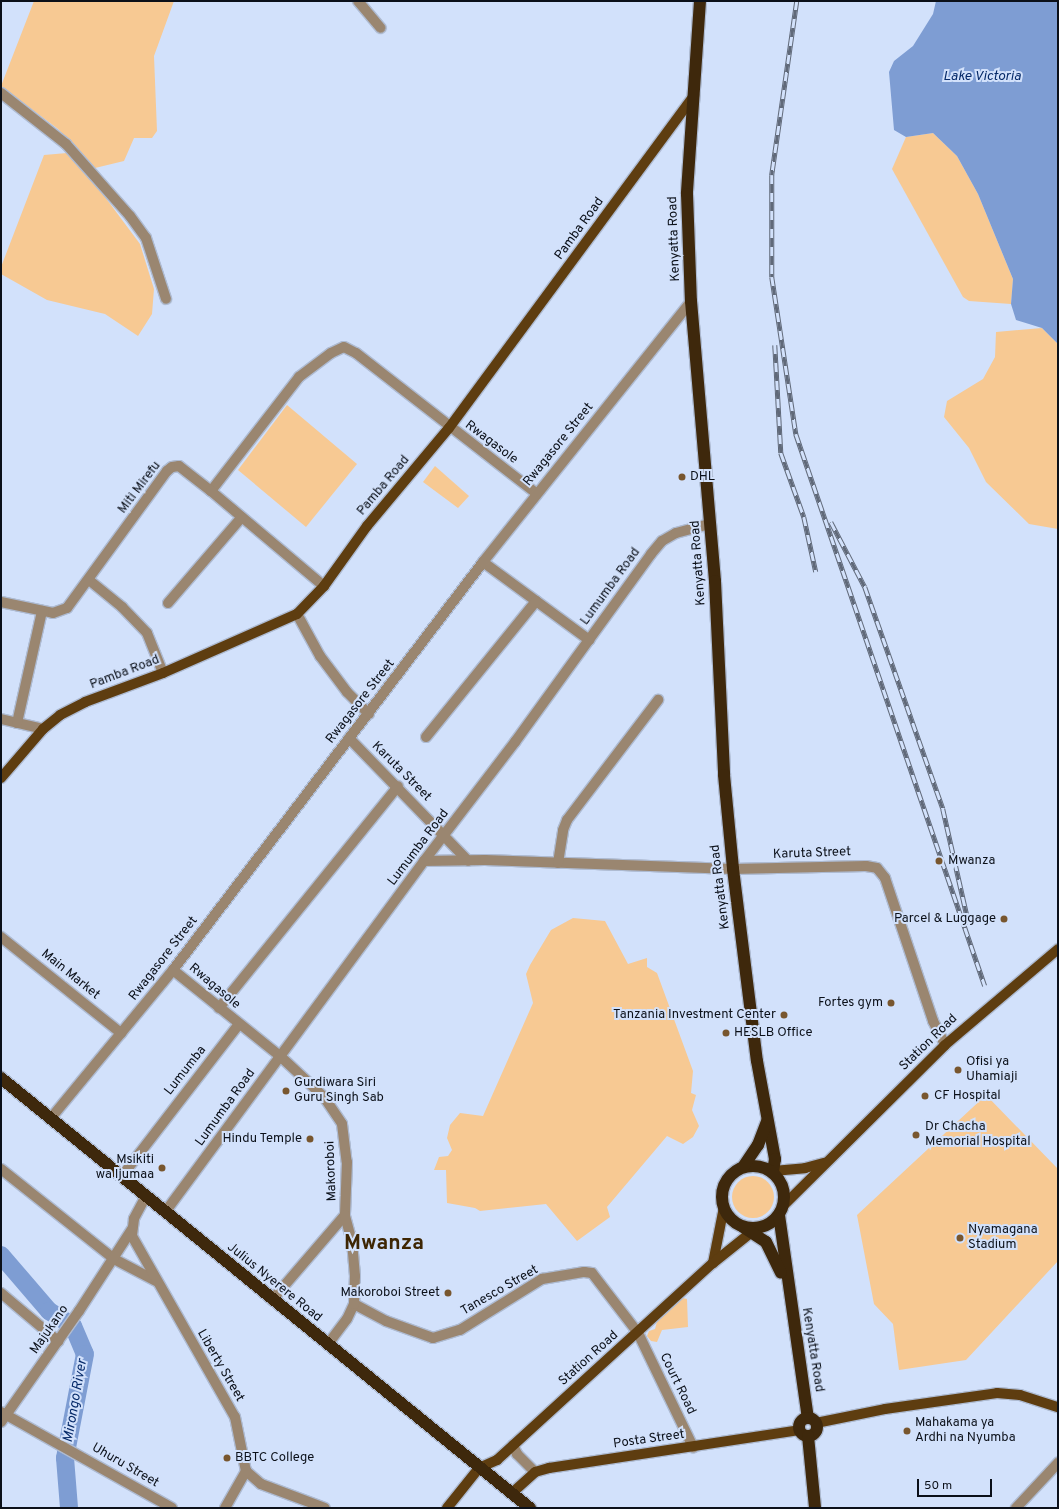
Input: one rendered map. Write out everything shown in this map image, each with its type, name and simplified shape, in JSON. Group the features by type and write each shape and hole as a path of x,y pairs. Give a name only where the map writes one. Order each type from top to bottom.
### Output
{"highway":[{"name":"Kenyatta Road","path":"700,1 687,194 691,301 710,524 724,775 733,869 767,1121 775,1159 773,1171"},
{"name":"Julius Nyerere Road","path":"1,1078 166,1211 272,1300 530,1508"},
{"name":"Kenyatta Road","path":"743,1167 758,1145 767,1121"},
{"path":"752,1166 773,1171 782,1187 781,1210 772,1222 755,1230 739,1224 724,1208 723,1188 734,1172 743,1167 752,1166"},
{"name":"Kenyatta Road","path":"781,1210 787,1287 812,1420"},
{"name":"Kenyatta Road","path":"755,1230 772,1249 787,1287"},
{"path":"812,1420 800,1422 815,1508"}],"main road":[{"name":"Pamba Road","path":"1,778 43,729 60,715 85,702 163,673 297,614 324,586 367,526 448,428 694,96"},
{"name":"Station Road","path":"781,1210 824,1163 945,1045 1058,949"},
{"name":"Station Road","path":"773,1171 805,1168 824,1163"},
{"path":"713,1263 724,1208"},
{"name":"Station Road","path":"479,1468 497,1460 713,1263 755,1230"},
{"path":"812,1420 997,1393 1020,1395 1058,1407"},
{"name":"Posta Street","path":"535,1472 693,1447 803,1433"},
{"path":"448,1508 479,1468"},
{"path":"512,1493 535,1472"}],"street":[{"path":"358,1 381,28"},
{"path":"1,93 66,144 130,216 146,238 166,299"},
{"name":"Rwagasore Street","path":"51,1118 173,970 483,562 691,301"},
{"name":"Rwagasole","path":"211,490 299,377 311,366 341,348 356,353 448,428 537,494"},
{"name":"Miti Mirefu","path":"1,602 53,613 66,608 89,580 172,467 179,466 211,490 324,586"},
{"path":"168,603 242,517"},
{"name":"Lumumba Road","path":"166,1211 424,861 483,786 588,640 662,541 676,533 710,524"},
{"path":"483,562 588,640"},
{"path":"89,580 122,607 147,632 163,673"},
{"path":"426,737 536,601"},
{"path":"17,723 42,611"},
{"path":"297,614 320,656 347,692 369,714"},
{"path":"558,863 563,830 567,820 617,751 658,700"},
{"path":"1,720 43,729"},
{"name":"Karuta Street","path":"348,738 398,786 468,861"},
{"path":"219,1008 307,895 398,786"},
{"name":"Karuta Street","path":"424,861 558,863 733,869 813,865 866,866 877,868 885,878 933,1021 945,1045"},
{"name":"Main Market","path":"1,937 121,1033"},
{"name":"Rwagasole","path":"173,970 239,1024"},
{"path":"239,1024 280,1056"},
{"name":"Lumumba","path":"122,1176 239,1024"},
{"name":"Makoroboi","path":"280,1056 324,1097 342,1124 347,1162 345,1215 355,1269 354,1304 347,1320 328,1344"},
{"path":"1,1169 114,1259 156,1281"},
{"path":"132,1229 146,1196"},
{"name":"Makoroboi","path":"272,1300 345,1215"},
{"name":"Majukano","path":"3,1416 76,1316 132,1229"},
{"name":"Liberty Street","path":"132,1229 132,1236 156,1281 235,1417 246,1471"},
{"name":"Tanesco Street","path":"354,1304 386,1321 433,1338 460,1330 542,1279 584,1272 598,1278 638,1333"},
{"path":"1,1293 60,1338"},
{"name":"Court Road","path":"638,1333 693,1447"},
{"name":"Uhuru Street","path":"3,1416 77,1453 172,1508"},
{"path":"513,1445 517,1454 535,1472"},
{"path":"1016,1508 1058,1463"},
{"path":"225,1508 246,1471 261,1484 325,1508"}],"shaded area":[{"path":"34,1 174,1 154,56 157,131 152,138 134,138 124,161 95,168 58,129 1,86"},
{"path":"933,133 957,156 978,194 1013,279 1011,304 969,301 963,297 892,169 906,137"},
{"path":"67,153 102,193 140,244 154,289 152,314 138,336 105,314 47,300 1,274 1,267 44,155"},
{"path":"1042,328 1058,344 1058,529 1029,524 986,482 969,448 944,417 947,401 983,379 995,357 996,332"},
{"path":"287,405 357,464 306,527 238,470"},
{"path":"435,466 469,496 458,508 423,482"},
{"path":"573,918 605,921 628,964 647,958 647,967 657,973 693,1071 691,1093 696,1095 692,1110 699,1126 693,1137 683,1144 667,1136 607,1207 610,1217 577,1241 546,1204 480,1211 475,1208 447,1203 446,1170 434,1170 439,1157 448,1156 452,1150 447,1138 450,1125 460,1113 483,1116 533,1003 526,974 530,965 551,930"},
{"name":"Nyamagana Stadium","path":"986,1095 1058,1169 1058,1261 966,1360 899,1370 893,1324 874,1304 857,1215"},
{"path":"749,1176 757,1176 765,1179 771,1185 774,1197 771,1209 765,1215 757,1218 749,1218 741,1215 735,1209 732,1201 732,1193 735,1185 741,1179"},
{"path":"677,1299 687,1299 688,1327 662,1330 657,1342 651,1341 647,1336 649,1331 655,1329 659,1314"}],"water":[{"name":"Lake Victoria","path":"936,1 1058,1 1058,344 1042,328 1016,320 1011,304 1013,279 978,194 957,156 933,133 906,137 894,130 889,72 894,61 913,46 933,14"}],"waterway":[{"name":"Mirongo River","path":"1,1255 49,1311 73,1326 85,1354 65,1458 69,1508"}],"railway":[{"path":"797,1 772,175 772,277 796,434 985,986"},
{"path":"775,345 781,453 804,517 816,572"},
{"path":"831,522 865,587 943,809 969,924"}],"place":[{"name":"DHL","path":"682,477"},
{"name":"Mwanza","path":"939,861"},
{"name":"Parcel & Luggage","path":"1004,919"},
{"name":"Fortes gym","path":"891,1003"},
{"name":"Tanzania Investment Center","path":"784,1015"},
{"name":"HESLB Office","path":"726,1033"},
{"name":"Ofisi ya Uhamiaji","path":"958,1070"},
{"name":"Gurdiwara Siri Guru Singh Sab","path":"286,1091"},
{"name":"CF Hospital","path":"925,1096"},
{"name":"Dr Chacha Memorial Hospital","path":"916,1135"},
{"name":"Hindu Temple","path":"310,1139"},
{"name":"Msikiti wa Ijumaa","path":"162,1168"},
{"name":"Nyamagana Stadium","path":"960,1238"},
{"name":"Makoroboi Street","path":"448,1293"},
{"name":"Mahakama ya Ardhi na Nyumba","path":"907,1431"},
{"name":"BBTC College","path":"227,1458"}],"district":[{"name":"Mwanza","path":"384,1244"}]}
